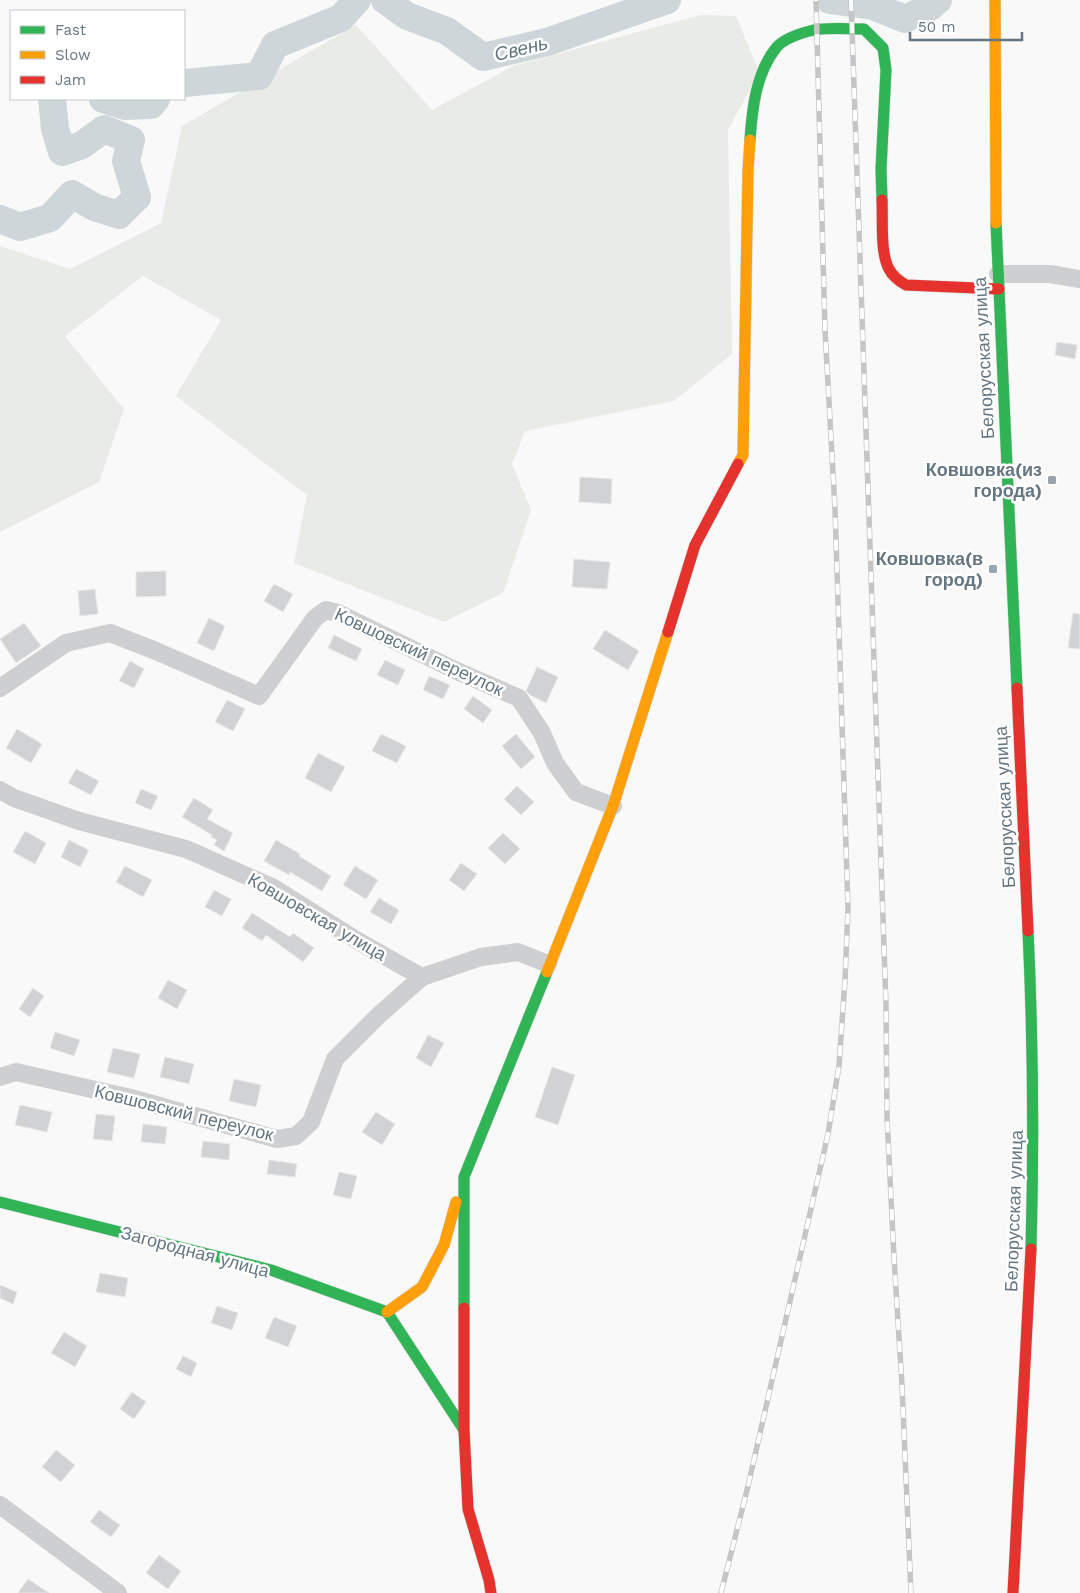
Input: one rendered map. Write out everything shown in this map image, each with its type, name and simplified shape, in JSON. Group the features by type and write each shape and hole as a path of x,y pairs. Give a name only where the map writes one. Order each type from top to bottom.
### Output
{"street":[{"name":"Белорусская улица","path":"995,0 996,239 1033,1036 1034,1149 1030,1281 1012,1593"},
{"path":"464,1430 387,1312 422,1287 444,1245 464,1177 613,806 695,545 743,456 748,171 752,115 763,70 777,47 792,37 815,30 864,29 883,48 886,70 881,169 884,251 888,268 895,278 906,285 998,281 1050,274 1080,279"},
{"name":"Ковшовский переулок","path":"0,688 66,643 110,633 258,696 315,618 326,610 338,613 519,698 542,733 555,763 576,792 613,806"},
{"name":"Ковшовская улица","path":"0,790 14,798 79,821 186,849 274,888 358,942 422,977"},
{"path":"422,977 481,957 518,952 548,964"},
{"name":"Ковшовский переулок","path":"8,1074 131,1098 277,1139 296,1136 311,1122 335,1059 379,1015 422,977"},
{"path":"464,1177 464,1430 468,1509 489,1580 491,1593"},
{"name":"Загородная улица","path":"0,1202 271,1270 387,1312"},
{"path":"0,1505 118,1593"}],"shaded area":[{"path":"700,15 736,16 759,72 728,130 732,354 674,401 525,431 512,464 531,510 503,593 444,622 294,563 307,495 176,396 221,320 143,276 65,336 124,409 99,482 0,532 0,246 70,269 161,223 182,126 356,25 432,110 513,66"}],"building":[{"path":"1057,342 1077,345 1075,359 1055,355"},
{"path":"580,477 612,479 611,504 579,502"},
{"path":"574,559 610,562 607,589 572,587"},
{"path":"166,571 166,596 136,597 136,572"},
{"path":"274,584 293,594 283,612 264,601"},
{"path":"95,589 98,614 80,616 78,591"},
{"path":"1073,613 1080,614 1080,649 1068,648"},
{"path":"209,618 225,626 214,651 197,643"},
{"path":"24,623 41,646 16,663 0,639"},
{"path":"605,630 639,651 628,670 593,649"},
{"path":"334,635 362,649 356,661 328,648"},
{"path":"385,660 405,670 398,685 377,675"},
{"path":"130,661 144,669 134,688 119,681"},
{"path":"537,667 558,677 546,703 526,691"},
{"path":"429,676 450,685 443,699 423,690"},
{"path":"473,696 492,710 483,723 464,709"},
{"path":"227,700 245,709 233,731 215,722"},
{"path":"17,729 42,744 31,763 6,748"},
{"path":"381,734 406,746 397,763 372,751"},
{"path":"516,734 535,757 521,769 502,746"},
{"path":"318,753 345,767 331,792 305,778"},
{"path":"76,769 99,781 91,795 68,783"},
{"path":"517,786 534,802 521,815 504,799"},
{"path":"141,789 158,796 151,810 135,803"},
{"path":"194,798 213,810 207,819 233,833 224,851 214,845 217,840 211,837 212,835 182,817"},
{"path":"25,831 46,843 35,864 13,852"},
{"path":"503,833 520,849 505,864 488,848"},
{"path":"69,840 89,850 80,867 61,857"},
{"path":"276,840 331,876 322,891 290,872 289,875 264,861"},
{"path":"461,863 477,874 464,891 449,880"},
{"path":"125,866 152,880 143,897 116,882"},
{"path":"355,866 378,880 366,899 343,885"},
{"path":"214,890 231,899 222,916 205,907"},
{"path":"379,898 399,910 391,924 370,912"},
{"path":"252,913 290,937 293,933 314,948 303,962 266,935 262,941 242,928"},
{"path":"168,980 187,990 177,1009 158,998"},
{"path":"33,988 44,996 30,1017 19,1009"},
{"path":"55,1032 80,1040 74,1056 50,1048"},
{"path":"428,1035 444,1043 431,1067 416,1058"},
{"path":"113,1048 140,1054 134,1078 107,1072"},
{"path":"165,1057 194,1064 189,1084 160,1077"},
{"path":"552,1067 575,1075 558,1125 535,1117"},
{"path":"234,1079 261,1085 256,1107 229,1101"},
{"path":"20,1105 52,1112 47,1132 15,1125"},
{"path":"376,1112 395,1124 382,1145 362,1132"},
{"path":"96,1114 115,1116 112,1141 93,1139"},
{"path":"143,1124 167,1127 165,1144 141,1142"},
{"path":"203,1141 230,1144 229,1160 201,1157"},
{"path":"269,1160 297,1164 295,1177 267,1174"},
{"path":"339,1172 357,1176 351,1199 333,1195"},
{"path":"100,1273 128,1278 125,1297 96,1292"},
{"path":"0,1285 17,1292 13,1304 0,1298"},
{"path":"217,1306 238,1313 232,1330 211,1323"},
{"path":"274,1317 297,1326 288,1347 265,1338"},
{"path":"64,1332 87,1346 75,1367 51,1353"},
{"path":"183,1356 197,1363 191,1377 176,1369"},
{"path":"132,1392 146,1402 134,1419 120,1409"},
{"path":"56,1450 75,1465 61,1482 42,1467"},
{"path":"99,1510 120,1525 111,1537 90,1522"},
{"path":"159,1555 181,1571 168,1589 146,1573"},
{"path":"28,1579 49,1593 18,1593"}],"waterway":[{"name":"Свень","path":"185,83 259,76 275,45 341,18 357,0"},
{"name":"Свень","path":"385,0 407,16 447,31 483,57 547,42 667,0"},
{"name":"Свень","path":"830,0 873,6 905,19 930,7 938,0"},
{"name":"Свень","path":"0,219 20,227 50,218 72,194 94,207 119,215 137,197 126,161 131,140 104,129 82,145 62,152 55,129 52,100"},
{"name":"Свень","path":"106,100 125,106 151,105 155,100"}],"railway":[{"path":"721,1593 748,1486 828,1134 839,1066 845,980 848,908 835,509 825,330 816,0"},
{"path":"851,0 886,1005 887,1117 911,1593"}],"traffic: fast":[{"path":"750,140 756,92 769,58 779,44 793,36 814,30 832,28 864,29 883,48 886,70 881,169 882,200"},
{"path":"996,223 1017,688"},
{"path":"1028,931 1033,1090 1031,1249"},
{"path":"464,1308 464,1177 547,972"},
{"path":"0,1202 271,1270 387,1312"},
{"path":"387,1312 464,1430"}],"traffic: slow":[{"path":"995,0 996,223"},
{"path":"738,464 743,455 750,140"},
{"path":"547,972 613,806 668,632"},
{"path":"387,1312 422,1287 444,1245 456,1202"}],"traffic: jam":[{"path":"882,200 884,254 889,269 899,280 906,285 999,289"},
{"path":"668,632 695,545 738,464"},
{"path":"1017,688 1028,931"},
{"path":"1013,1593 1031,1249"},
{"path":"464,1308 464,1430 468,1509 489,1580 491,1593"}],"place":[{"name":"Ковшовка(из города)","path":"1052,480"},
{"name":"Ковшовка(в город)","path":"993,569"}]}
